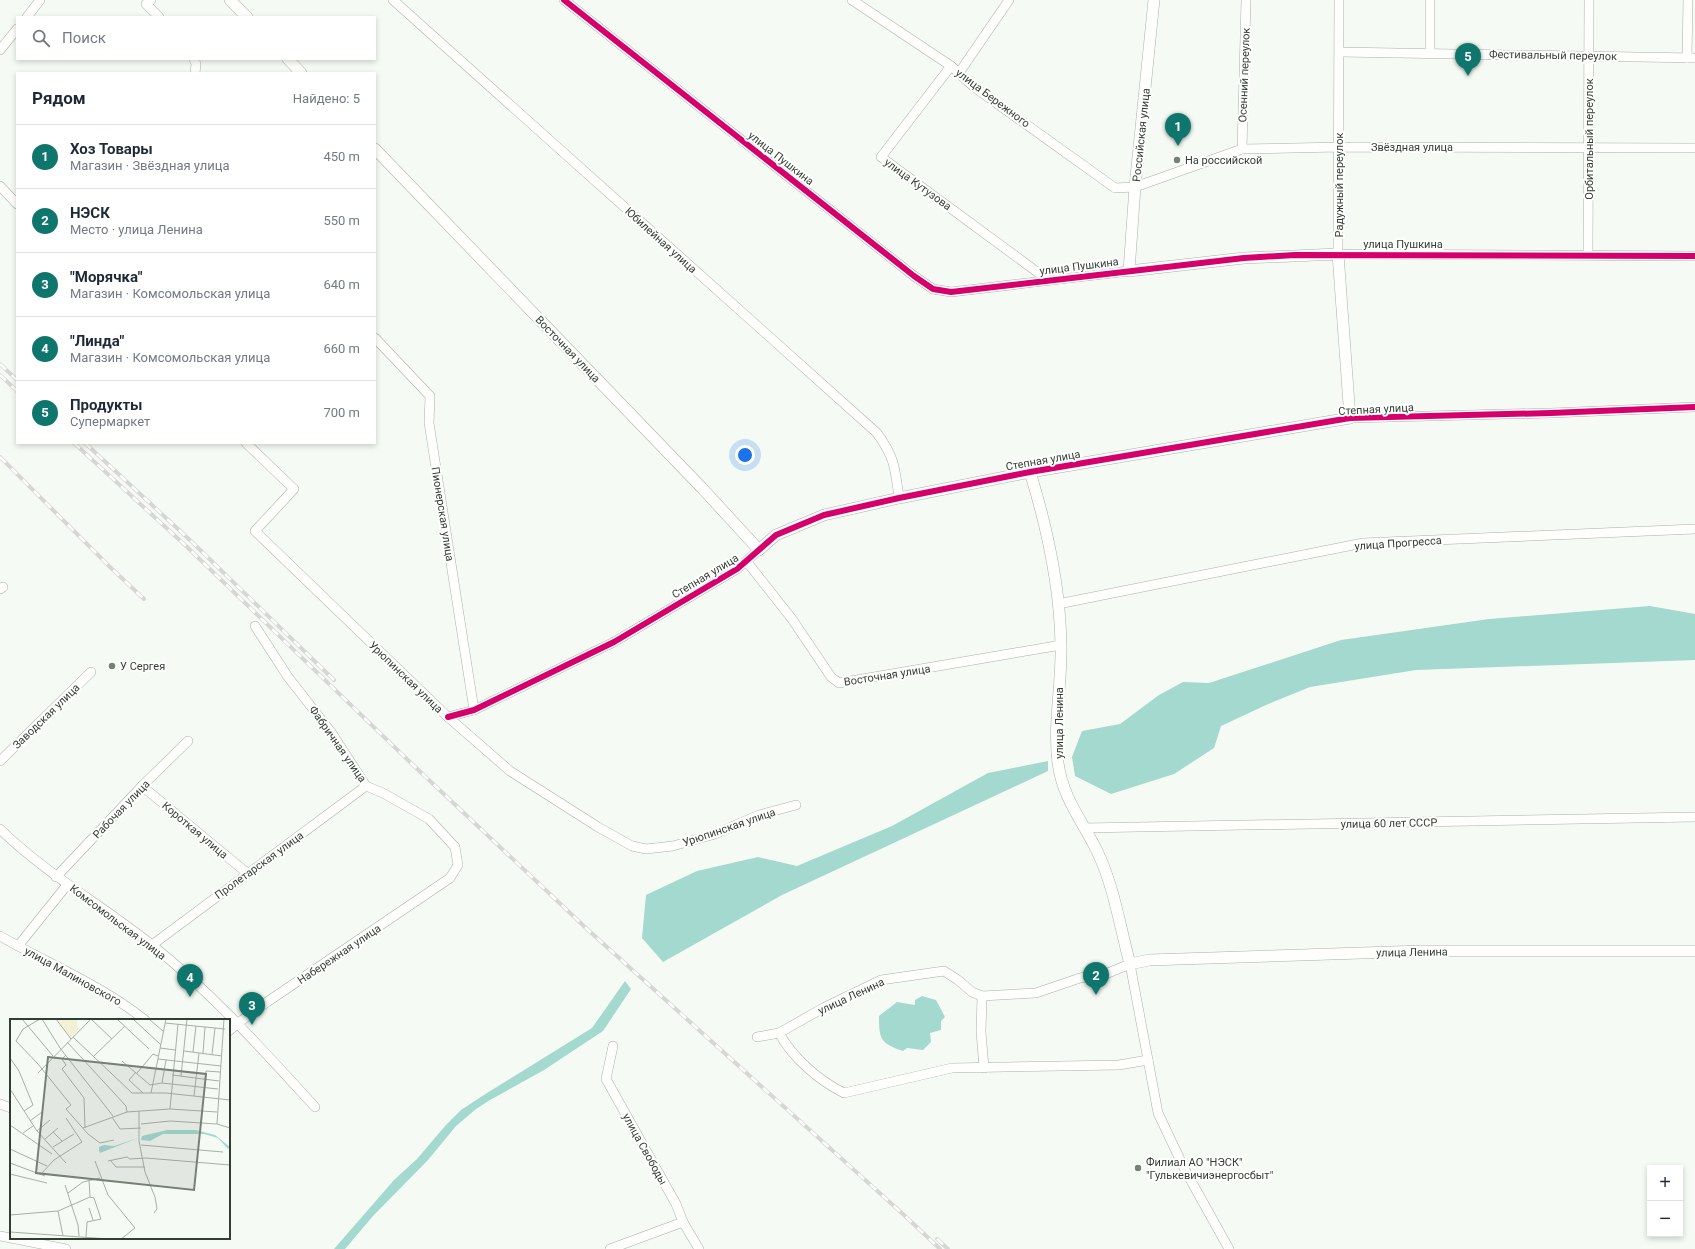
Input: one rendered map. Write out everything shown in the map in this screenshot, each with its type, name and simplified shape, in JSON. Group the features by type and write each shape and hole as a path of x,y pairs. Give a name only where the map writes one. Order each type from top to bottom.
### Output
{"street":[{"path":"28,16 40,0"},
{"path":"150,0 146,4 158,16"},
{"path":"230,0 246,16"},
{"name":"Юбилейная улица","path":"393,0 877,433 888,448 895,465 899,498"},
{"name":"улица Пушкина","path":"564,0 914,276 934,289 951,292 1244,258 1338,254 1695,256"},
{"name":"улица Бережного","path":"852,0 951,66 974,86 1115,188 1135,187"},
{"path":"959,74 1009,0"},
{"name":"Российская улица","path":"1129,271 1135,187 1154,0"},
{"name":"Осенний переулок","path":"1242,149 1246,0"},
{"name":"Радужный переулок","path":"1339,0 1340,52 1338,254 1350,418"},
{"path":"1430,0 1430,52"},
{"name":"Орбитальный переулок","path":"1588,255 1589,0"},
{"path":"1688,0 1691,58"},
{"path":"0,50 16,30"},
{"name":"Фестивальный переулок","path":"1340,52 1430,52 1691,58"},
{"path":"194,60 196,64 194,72"},
{"path":"289,60 300,72"},
{"name":"улица Кутузова","path":"951,66 881,157 1048,280"},
{"name":"Звёздная улица","path":"1135,187 1242,149 1339,146 1695,148"},
{"name":"Восточная улица","path":"376,150 696,482 759,550"},
{"path":"0,186 16,203"},
{"name":"Пионерская улица","path":"376,339 430,396 429,423 474,710"},
{"name":"Степная улица","path":"448,717 474,710 614,642 747,562 776,535 824,515 899,498 1030,472 1350,418 1551,414 1695,407"},
{"name":"Урюпинская улица","path":"247,444 294,490 254,531 448,717 510,770 598,827 632,846 646,849 673,846 715,834 759,816 796,804"},
{"name":"улица Ленина","path":"1030,472 1043,514 1058,604 1061,645 1057,728 1058,763 1063,785 1071,806 1097,851 1110,889 1130,964 1158,1113 1185,1170 1229,1249"},
{"name":"улица Прогресса","path":"1058,604 1363,543 1695,529"},
{"name":"Восточная улица","path":"747,562 792,619 831,677 839,683 1061,645"},
{"name":"Фабричная улица","path":"255,626 288,677 332,732 366,786 383,793 429,819 455,847 458,865 450,878"},
{"name":"Заводская улица","path":"0,760 91,672"},
{"name":"Рабочая улица","path":"56,877 142,786 188,741"},
{"name":"Короткая улица","path":"142,786 247,873"},
{"name":"Пролетарская улица","path":"152,945 366,786"},
{"name":"улица 60 лет СССР","path":"1084,828 1695,817"},
{"name":"Комсомольская улица","path":"0,830 56,877 152,945 238,1023 315,1107"},
{"name":"Набережная улица","path":"230,1030 238,1023 450,878"},
{"path":"18,946 67,884"},
{"name":"улица Малиновского","path":"0,936 84,980 125,1004 144,1019"},
{"name":"улица Ленина","path":"757,1037 779,1033 825,1007 881,980 944,972 958,980 972,992 982,996 1036,992 1080,978 1108,973 1130,964 1149,960 1422,951 1695,951"},
{"path":"982,996 981,1032 984,1068"},
{"path":"779,1033 806,1067 844,1093 952,1068 1119,1065 1148,1060"},
{"name":"улица Свободы","path":"613,1046 606,1079 676,1204 683,1222 699,1249"},
{"path":"0,1104 10,1108"},
{"path":"610,1249 683,1222"},
{"path":"0,1236 10,1238"},
{"path":"16,1239 62,1248"}],"water":[{"path":"1650,606 1695,614 1695,660 1416,670 1310,687 1221,726 1214,748 1174,774 1111,794 1075,776 1072,757 1082,731 1120,724 1159,695 1183,682 1209,683 1341,640 1489,619"},
{"path":"1048,761 1048,771 782,895 663,962 642,938 646,895 697,871 758,857 797,866 892,826 988,773"},
{"path":"625,981 631,989 603,1031 544,1070 476,1109 456,1126 428,1160 373,1216 345,1249 334,1249 394,1180 417,1159 445,1126 461,1110 592,1028"},
{"path":"922,996 936,1000 945,1017 941,1021 941,1030 930,1033 931,1042 923,1050 907,1048 903,1051 885,1042 881,1035 879,1016 897,1002 915,1005 915,1000"}],"railway":[{"path":"0,364 16,379"},
{"path":"0,375 16,390"},
{"path":"75,444 186,546 412,764 587,929 940,1249"},
{"path":"86,444 192,542 334,680"},
{"path":"0,457 144,599"},
{"path":"937,1239 948,1249"}],"cycle path":[{"path":"564,0 914,276 933,289 951,292 1244,258 1295,255 1695,256"},
{"path":"448,717 474,710 614,642 737,569 776,535 824,515 899,498 1030,472 1350,418 1551,413 1695,407"}],"place":[{"name":"Продукты","path":"1468,76"},
{"name":"Хоз Товары","path":"1178,146"},
{"name":"На российской","path":"1177,160"},
{"name":"У Сергея","path":"112,666"},
{"name":"НЭСК","path":"1096,995"},
{"name":"\"Линда\"","path":"190,997"},
{"name":"\"Морячка\"","path":"252,1025"},
{"name":"Филиал АО \"НЭСК\" \"Гулькевичиэнергосбыт\"","path":"1138,1168"}]}
